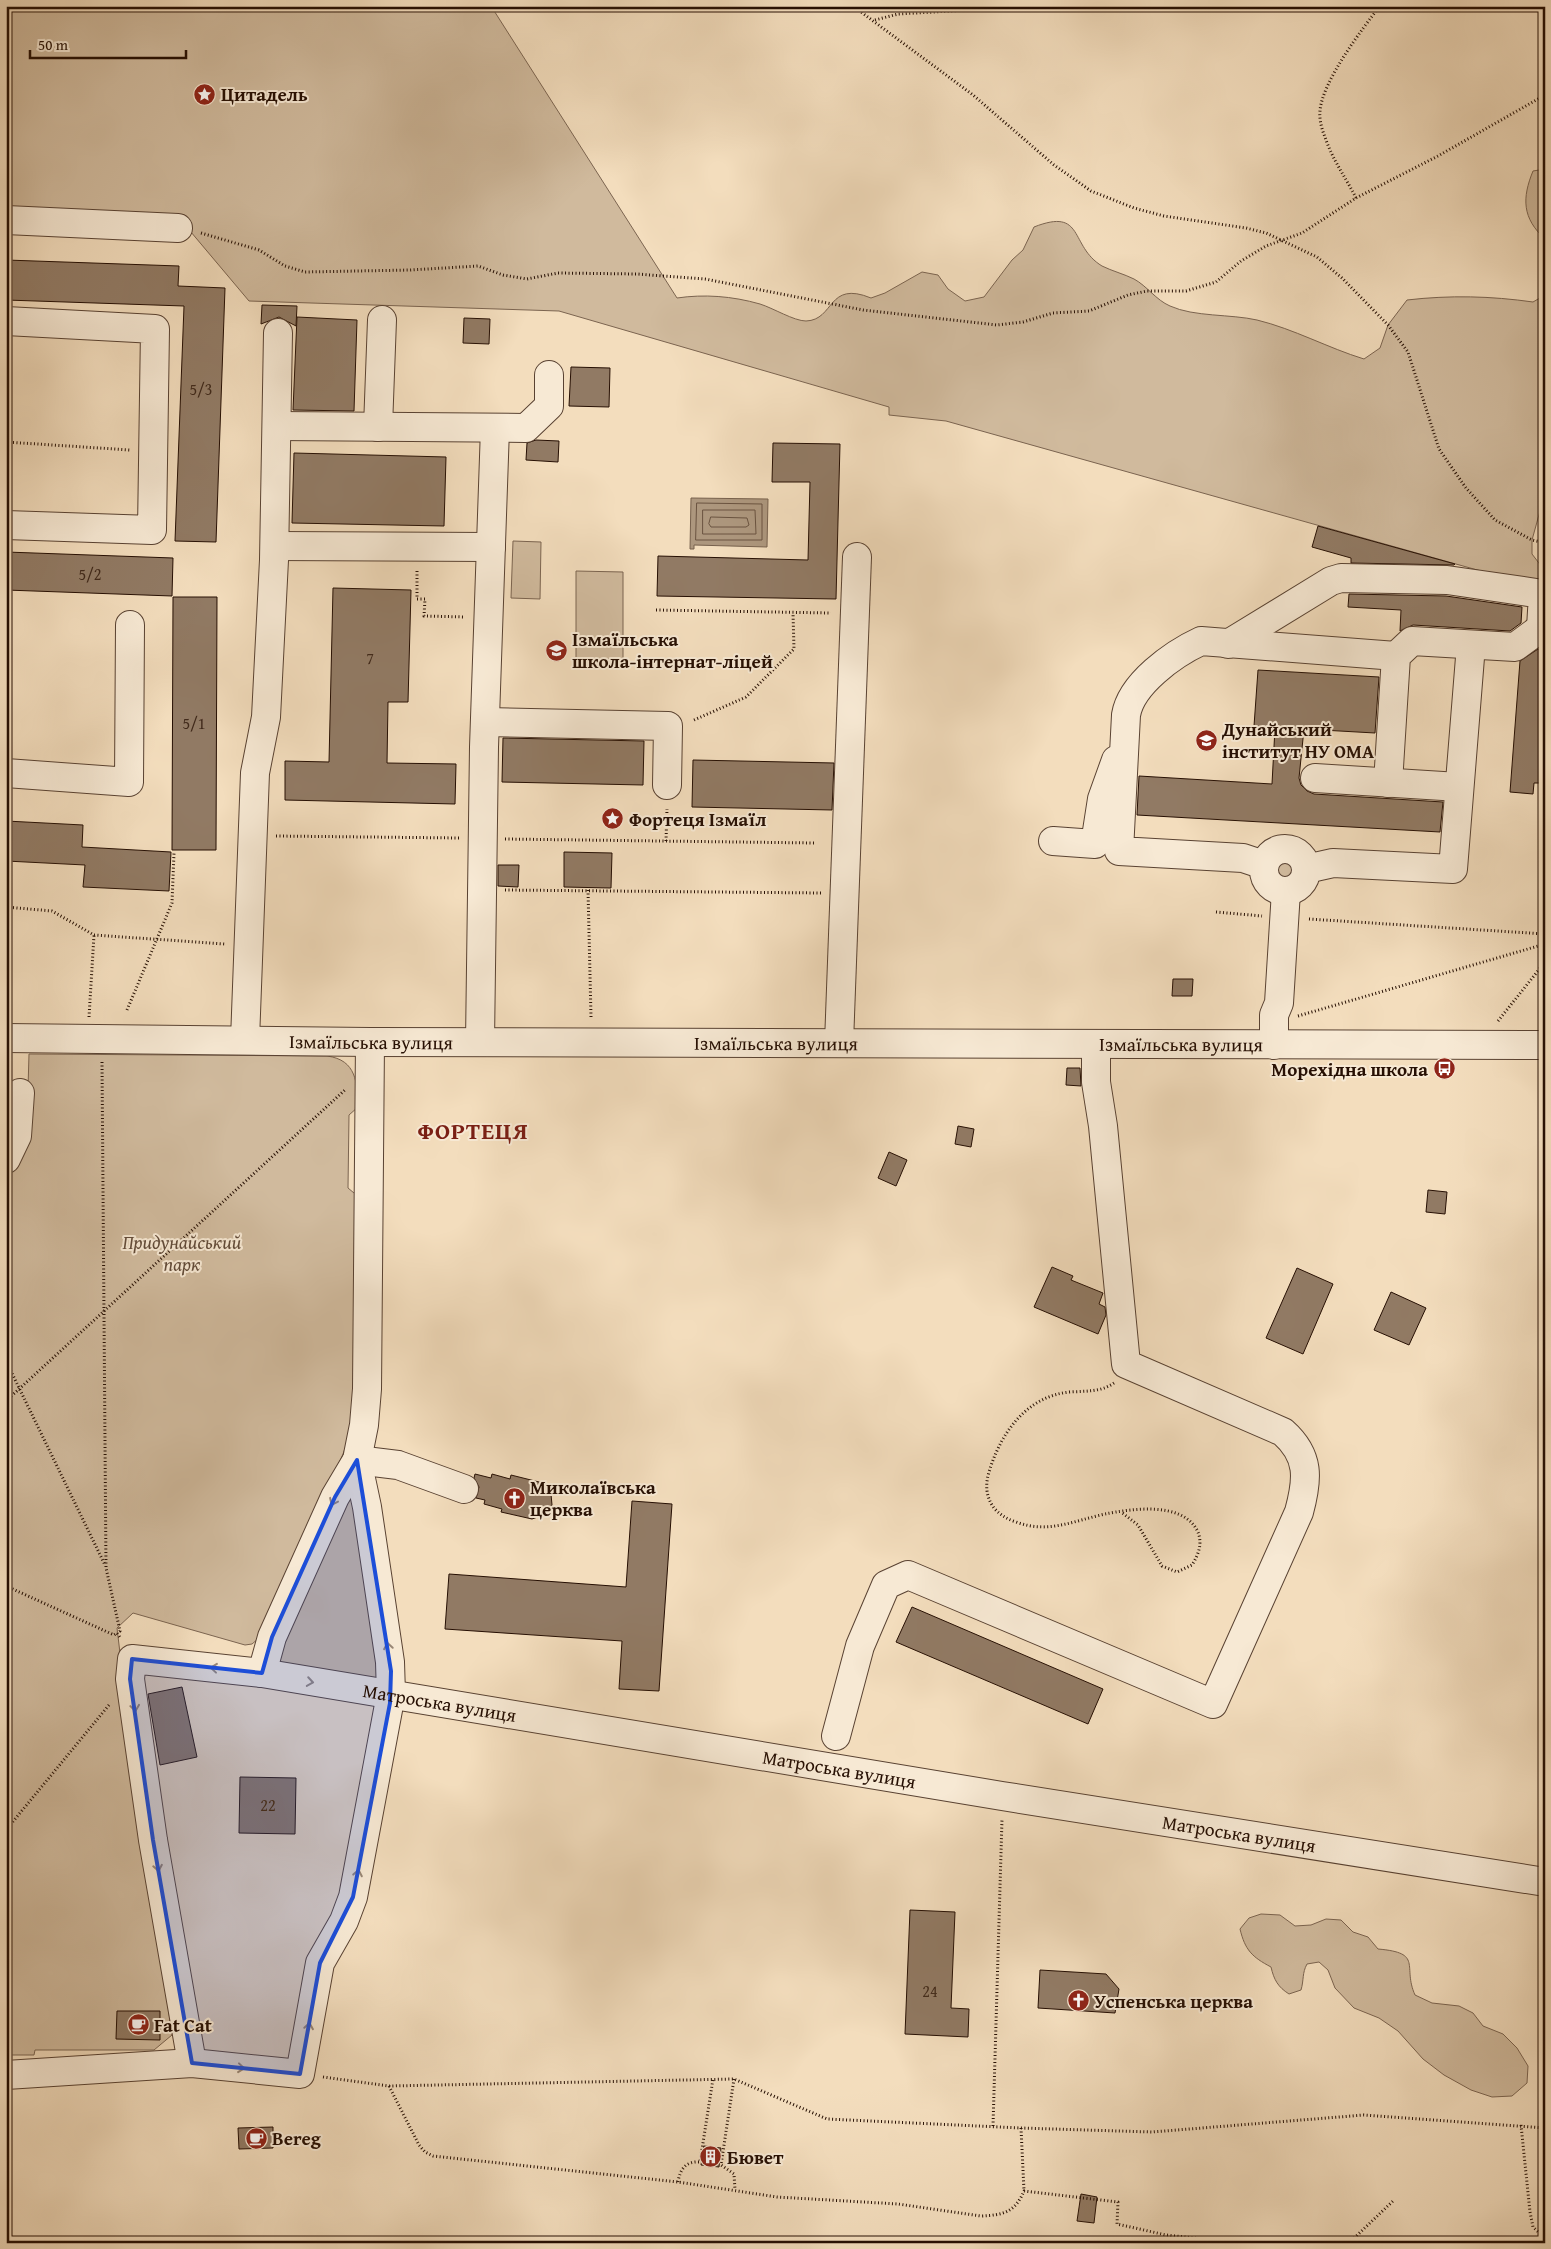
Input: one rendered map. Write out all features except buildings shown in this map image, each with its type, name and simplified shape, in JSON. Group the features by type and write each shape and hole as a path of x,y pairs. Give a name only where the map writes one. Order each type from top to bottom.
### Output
{"street":[{"path":"6,220 178,228"},
{"path":"378,427 382,320"},
{"path":"6,525 152,530 155,329 8,329"},
{"path":"245,1040 255,773 266,717 274,546 278,333"},
{"path":"276,426 526,428 549,406 550,375"},
{"path":"480,1042 485,722 495,428"},
{"path":"274,546 491,547"},
{"path":"839,1043 857,557"},
{"path":"1228,644 1331,582 1352,576 1447,580 1543,594 1543,628 1515,647 1412,641 1396,656 1388,783"},
{"path":"6,773 129,782 130,625"},
{"path":"1264,865 1243,858 1119,851 1128,705 1138,688 1191,646 1201,642 1396,656"},
{"path":"1306,869 1333,863 1453,870 1470,645"},
{"path":"485,722 668,726 667,786"},
{"path":"1053,841 1095,844 1102,799 1108,778 1117,759 1124,752"},
{"path":"1315,778 1460,787"},
{"path":"1284,849 1296,852 1301,857 1306,869 1302,882 1298,887 1286,892 1273,888 1268,883 1264,865 1271,854 1284,849"},
{"path":"1274,1044 1274,1014 1279,1003 1286,892"},
{"name":"Ізмаїльська вулиця","path":"6,1038 370,1042 1545,1045"},
{"path":"262,1673 272,1637 335,1497 357,1460 364,1425 367,1389 370,1042"},
{"path":"836,1736 860,1646 886,1585 908,1575 1213,1704 1299,1512 1302,1500 1304,1462 1296,1444 1283,1432 1269,1424 1126,1364 1103,1126 1096,1082 1096,1044"},
{"path":"6,1159 17,1136 20,1093"},
{"path":"357,1460 398,1465 464,1489"},
{"path":"6,2075 192,2063 300,2074 320,1963 344,1921 353,1897 391,1694 390,1662 367,1507 357,1460"},
{"path":"131,1669 153,1840 192,2063"},
{"name":"Матроська вулиця","path":"131,1669 262,1673 1002,1796 1545,1882"}],"path":[{"path":"853,6 973,95 1072,179 1091,191 1134,208 1195,221 1246,228 1282,240 1317,257 1342,278 1388,325 1408,352 1439,449 1466,488 1495,520 1532,540 1545,543"},
{"path":"874,20 898,14 969,10 974,6"},
{"path":"1356,198 1334,160 1324,137 1319,112 1324,93 1360,33 1380,6"},
{"path":"178,228 258,250 285,266 305,272 410,270 478,266 504,275 527,279 558,273 637,274 705,279 864,310 997,325 1023,322 1053,313 1089,311 1128,294 1147,291 1186,291 1216,282 1241,261 1266,246 1309,229 1356,198 1438,156 1545,95"},
{"path":"6,414 8,329"},
{"path":"6,442 138,450"},
{"path":"417,570 417,598 424,599 424,616 466,617"},
{"path":"656,610 840,614"},
{"path":"694,720 746,697 794,649 793,612"},
{"path":"666,841 667,786"},
{"path":"252,835 469,838"},
{"path":"499,839 814,843"},
{"path":"127,1010 172,903 174,854"},
{"path":"483,889 844,893"},
{"path":"588,890 590,1017"},
{"path":"6,907 52,911 94,935 248,946"},
{"path":"1216,912 1269,916"},
{"path":"1304,918 1545,934"},
{"path":"89,1022 94,935"},
{"path":"1290,1019 1545,944"},
{"path":"1498,1022 1545,962"},
{"path":"6,1586 114,1635 120,1631 106,1568 102,1062"},
{"path":"6,1401 346,1089"},
{"path":"6,1361 106,1568"},
{"path":"1121,1512 1138,1525 1162,1566 1177,1572 1192,1565 1200,1546 1199,1534 1194,1524 1184,1517 1153,1510 1121,1512 1051,1528 1021,1524 1006,1519 997,1512 990,1502 987,1479 1005,1438 1027,1408 1054,1394 1102,1389 1113,1384 1121,1376 1126,1364"},
{"path":"6,1830 131,1669 117,1633"},
{"path":"992,2126 1002,1796"},
{"path":"300,2074 389,2086 734,2079 827,2119 1021,2128 1152,2132 1364,2115 1545,2128"},
{"path":"678,2182 684,2166 689,2163 700,2162 713,2079"},
{"path":"734,2079 721,2165 734,2174 735,2190"},
{"path":"389,2086 419,2145 425,2152 433,2156 678,2182 777,2197 898,2204 982,2216 1008,2212 1019,2202 1024,2191 1021,2128"},
{"path":"1522,2125 1533,2227 1545,2238"},
{"path":"1024,2191 1118,2202 1117,2224 1166,2235 1241,2243"},
{"path":"1349,2243 1393,2201"}],"highlighted area":[{"path":"357,1460 391,1671 390,1703 353,1897 320,1963 300,2074 192,2063 153,1840 130,1679 132,1659 262,1673 272,1637 335,1497"}],"green space":[{"path":"6,6 491,6 677,298 708,296 739,299 760,304 796,319 806,321 815,319 839,297 846,294 857,294 871,298 885,293 922,272 938,275 948,289 965,301 984,297 1012,260 1023,250 1034,227 1050,222 1062,222 1069,225 1092,258 1102,266 1134,279 1170,306 1201,314 1257,320 1284,328 1364,359 1380,348 1388,325 1407,300 1470,297 1502,298 1533,302 1545,295 1545,493 1532,540 1532,554 1545,571 1545,589 946,421 889,415 889,407 559,311 249,301 180,219 6,211"},
{"path":"1545,169 1545,239 1537,231 1528,215 1526,199 1533,171"},
{"path":"513,541 541,542 540,599 511,598"},
{"path":"576,571 623,572 623,659 576,659"},
{"path":"1285,856 1295,860 1299,870 1295,880 1285,884 1275,880 1271,870 1275,860"},
{"name":"Придунайський парк","path":"29,1054 327,1056 344,1062 350,1068 356,1081 358,1107 349,1115 348,1188 360,1198 357,1387 349,1438 265,1633 252,1644 245,1645 133,1613 117,1628 172,2035 154,2050 35,2050 34,2055 6,2055 6,1171 27,1123"},
{"path":"352,1493 381,1682 280,1670 274,1651 343,1498"},
{"path":"1261,1914 1280,1915 1295,1926 1311,1925 1326,1919 1341,1920 1353,1932 1368,1937 1378,1949 1401,1954 1409,1963 1415,1995 1432,2003 1459,2006 1473,2013 1483,2026 1503,2034 1517,2048 1528,2066 1527,2083 1512,2096 1492,2097 1471,2090 1444,2075 1423,2059 1398,2031 1379,2018 1354,2008 1335,1988 1328,1970 1319,1962 1307,1964 1304,1970 1301,1990 1289,1994 1277,1983 1271,1967 1254,1956 1244,1942 1240,1929 1249,1918"}],"water":[{"path":"691,498 768,499 767,547 694,545 694,549 690,549"}],"place":[{"name":"Цитадель","path":"205,94"},
{"name":"Ізмаїльська школа-інтернат-ліцей","path":"556,650"},
{"name":"Дунайський інститут НУ ОМА","path":"1206,740"},
{"name":"Фортеця Ізмаїл","path":"613,819"},
{"name":"Морехідна школа","path":"1444,1069"},
{"name":"Миколаївська церква","path":"514,1498"},
{"name":"Успенська церква","path":"1078,2001"},
{"name":"Fat Cat","path":"138,2025"},
{"name":"Bereg","path":"256,2138"},
{"name":"Бювет","path":"711,2157"}],"district":[{"name":"ФОРТЕЦЯ","path":"473,1130"}]}
